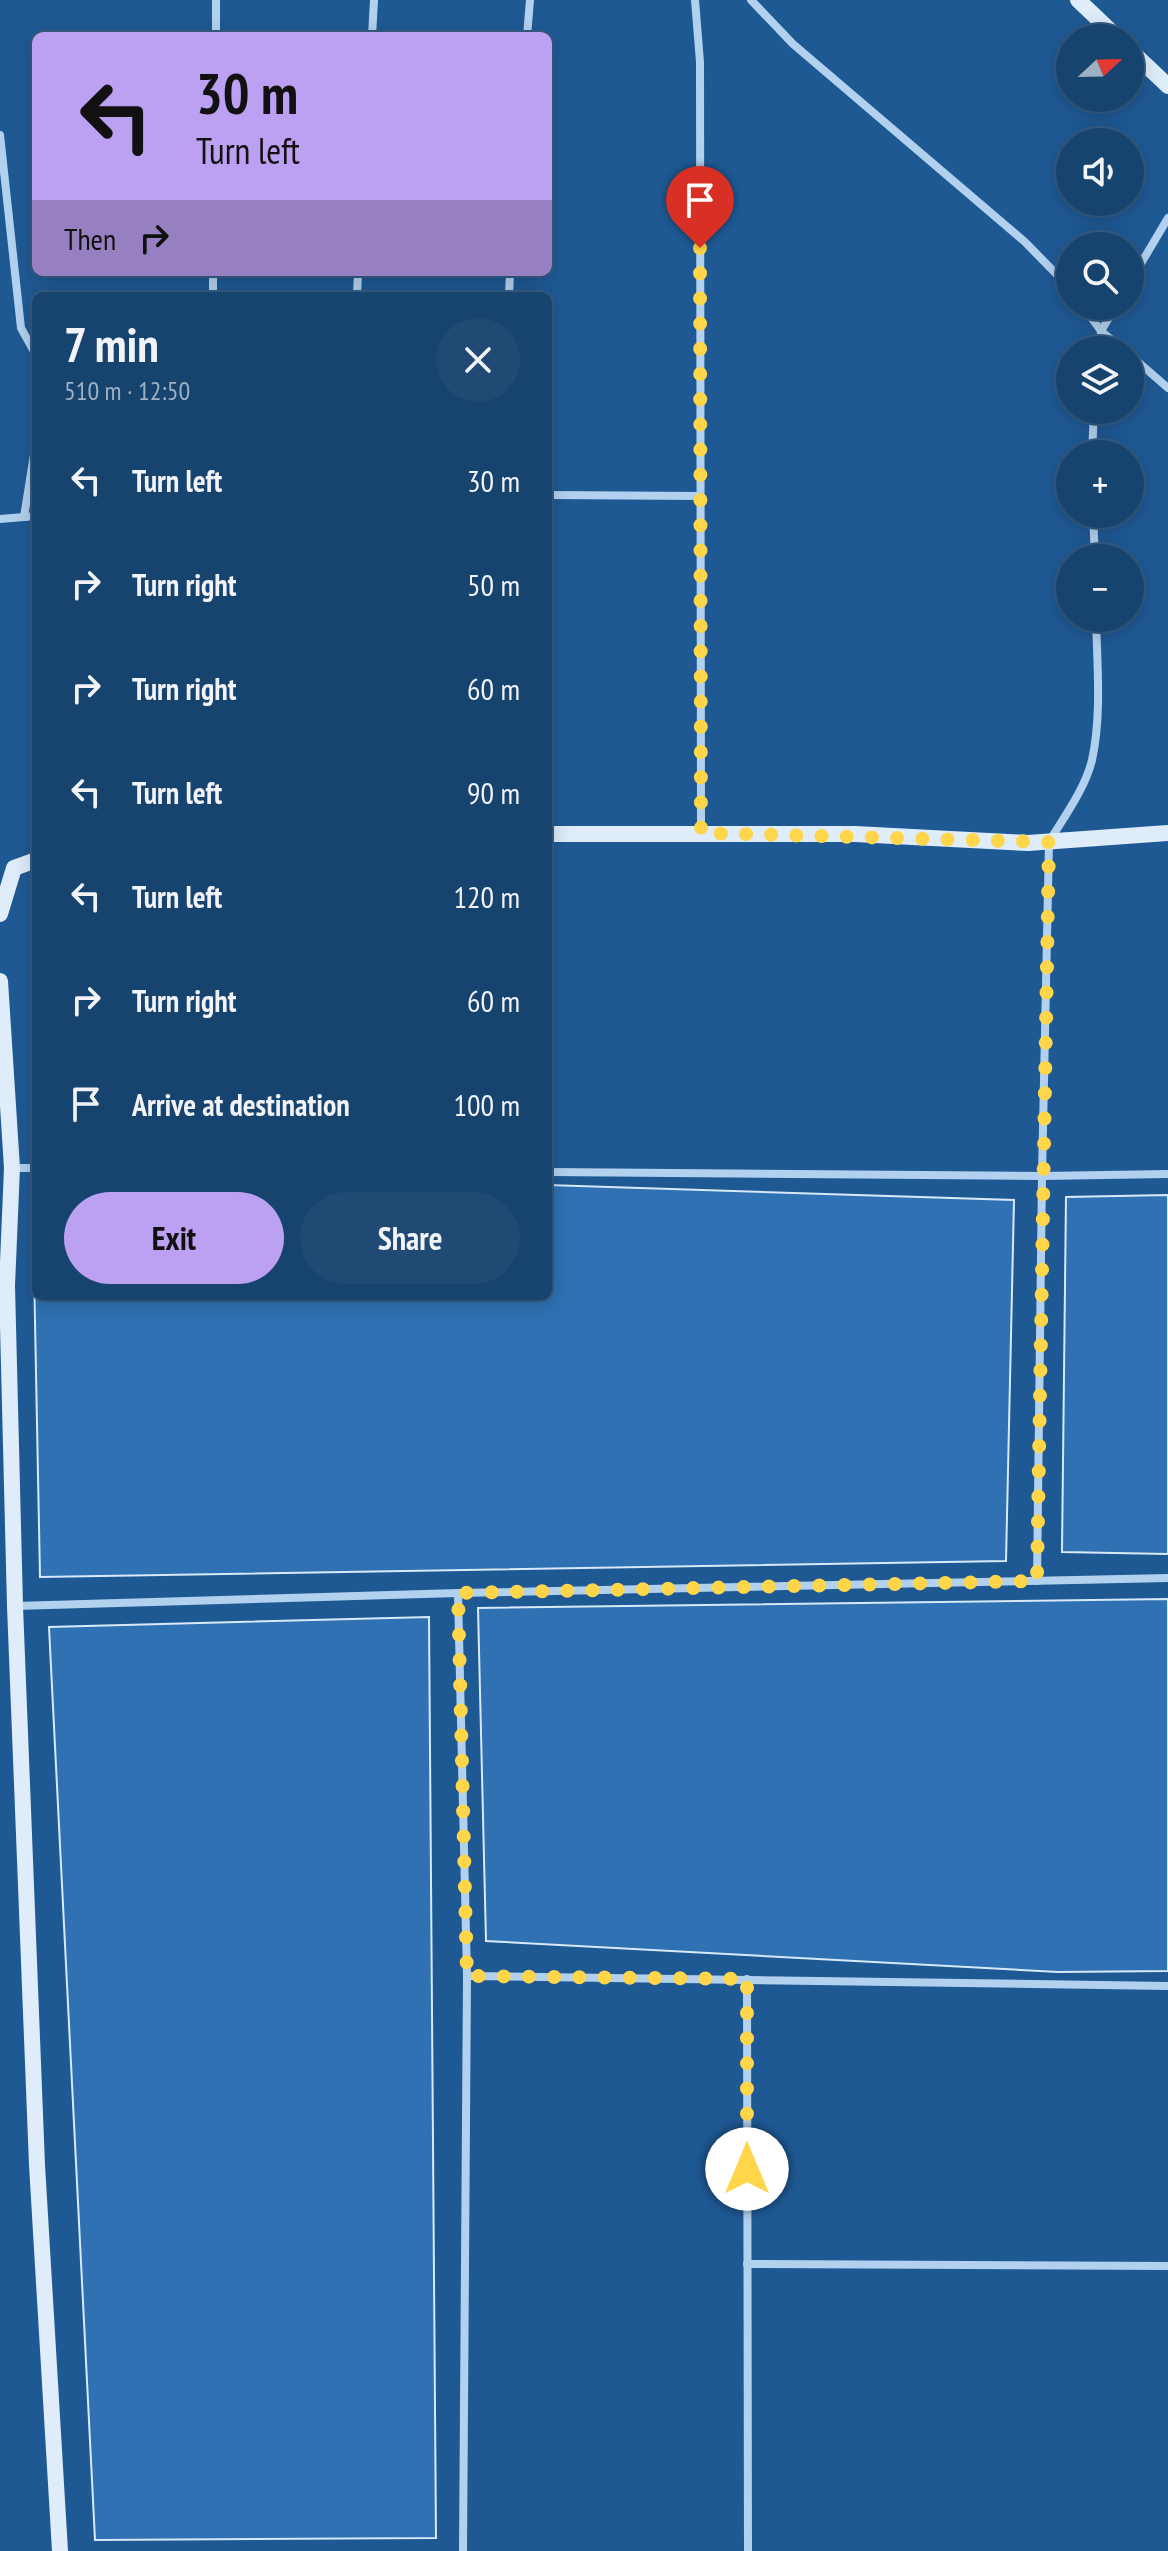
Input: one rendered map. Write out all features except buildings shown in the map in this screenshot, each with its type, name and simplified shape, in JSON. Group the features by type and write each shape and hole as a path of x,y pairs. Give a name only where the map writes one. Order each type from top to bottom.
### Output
{"street":[{"path":"216,0 216,32"},
{"path":"372,32 374,0"},
{"path":"527,32 530,0"},
{"path":"695,0 700,62 701,833"},
{"path":"751,0 793,44 1025,242 1056,274"},
{"path":"1078,0 1103,24"},
{"path":"1144,63 1168,86"},
{"path":"0,135 21,328 32,353"},
{"path":"1144,258 1168,218"},
{"path":"1093,320 1107,336"},
{"path":"1101,336 1108,320"},
{"path":"1144,367 1168,388"},
{"path":"24,517 32,467"},
{"path":"552,495 700,496"},
{"path":"0,519 32,516"},
{"path":"1037,1581 1049,842 1073,803 1092,761 1098,676 1096,632"},
{"path":"552,834 701,833 1049,842 1168,833"},
{"path":"0,914 7,869 32,861"},
{"path":"0,981 12,1168 7,1286 15,1606 37,2165 60,2551"},
{"path":"12,1168 32,1168"},
{"path":"552,1172 1042,1176 1168,1174"},
{"path":"15,1606 1168,1578"},
{"path":"458,1593 467,1976 463,2551"},
{"path":"467,1976 1168,1986"},
{"path":"747,1979 748,2551"},
{"path":"747,2264 1168,2266"}],"route":[{"path":"700,248 701,833 855,834 1049,842 1037,1581 458,1593 467,1976 747,1979 747,2169"}]}
